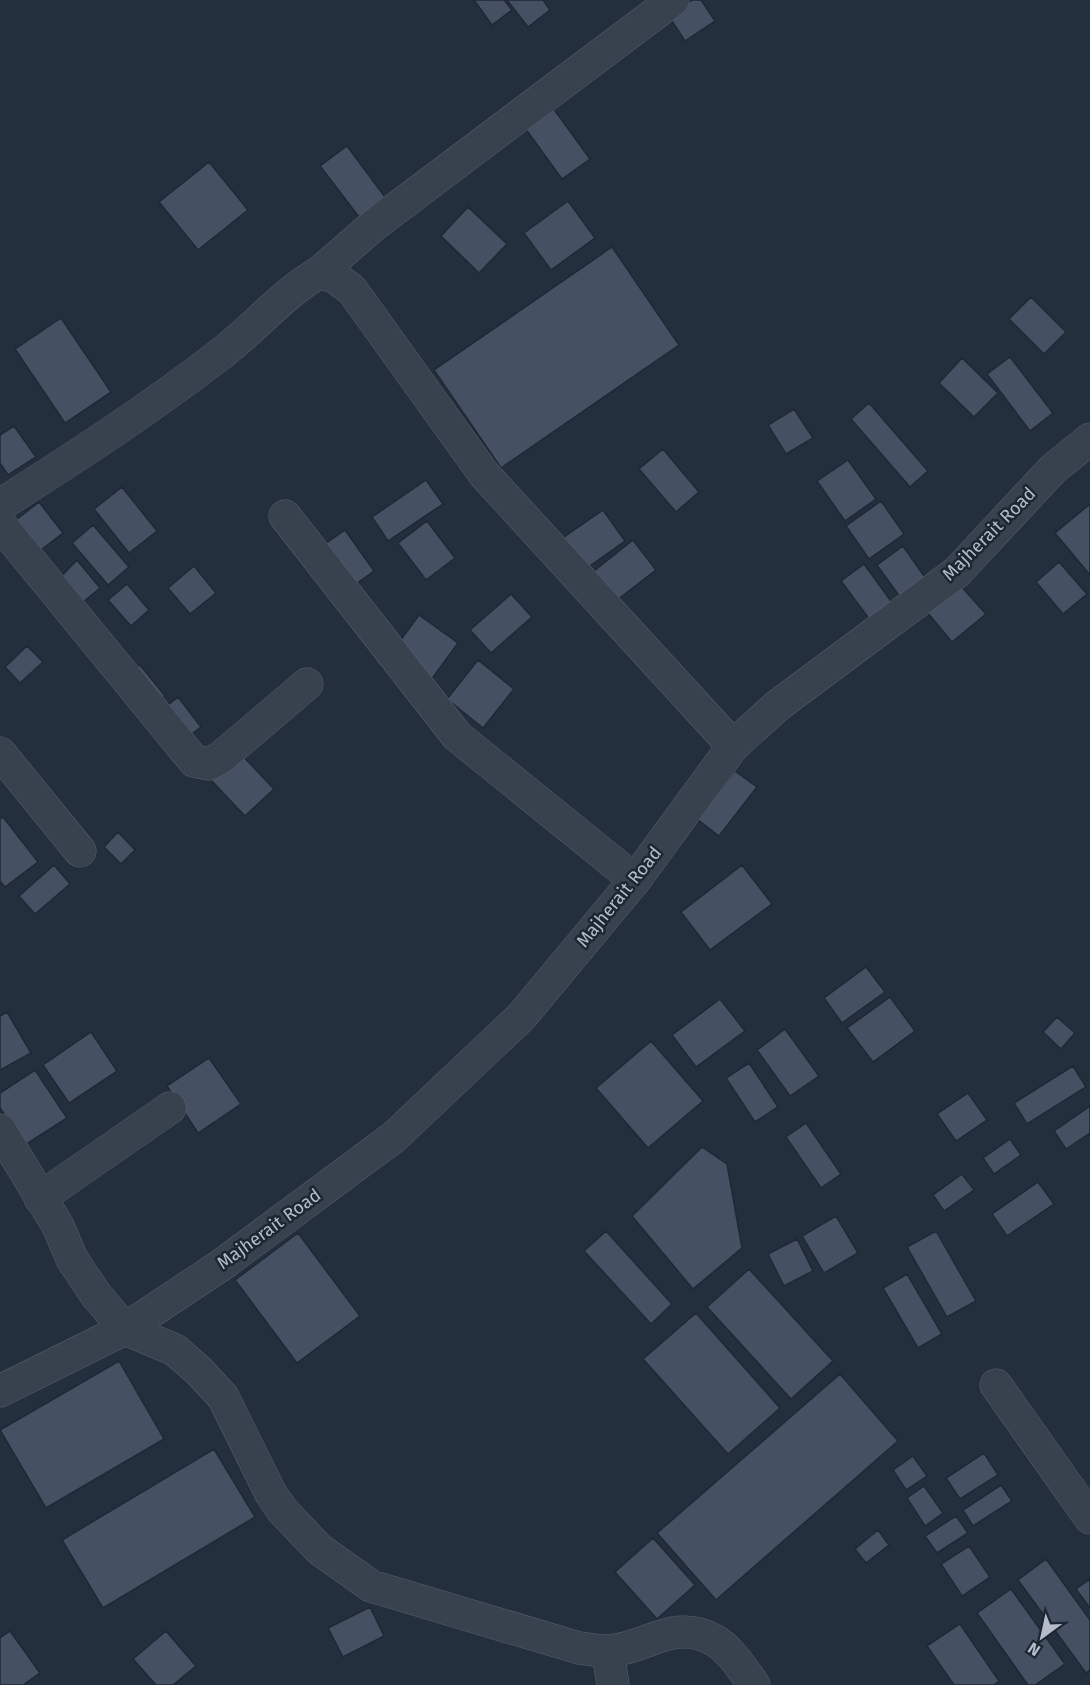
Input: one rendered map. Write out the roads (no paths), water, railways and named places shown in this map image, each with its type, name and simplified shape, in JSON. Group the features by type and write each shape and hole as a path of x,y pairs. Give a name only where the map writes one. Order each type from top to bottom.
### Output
{"street":[{"path":"0,505 171,392 225,351 293,291 320,272 374,225 672,0"},
{"path":"320,272 336,278 352,291 484,474 733,746"},
{"name":"Majherait Road","path":"0,1391 125,1329 220,1266 394,1137 522,1017 635,880 733,746 777,706 957,572 1053,469 1090,440"},
{"path":"285,516 457,736 635,880"},
{"path":"0,524 194,761 209,764 220,758 307,684"},
{"path":"0,753 80,851"},
{"path":"40,1198 170,1108"},
{"path":"0,1130 58,1227 72,1259 96,1295 125,1329 175,1350 223,1397 258,1471 282,1510 319,1549 371,1586 579,1648 608,1651 631,1646 667,1632 698,1635 714,1640 731,1655 754,1685"},
{"path":"996,1385 1090,1518"},
{"path":"608,1651 613,1685"}]}
